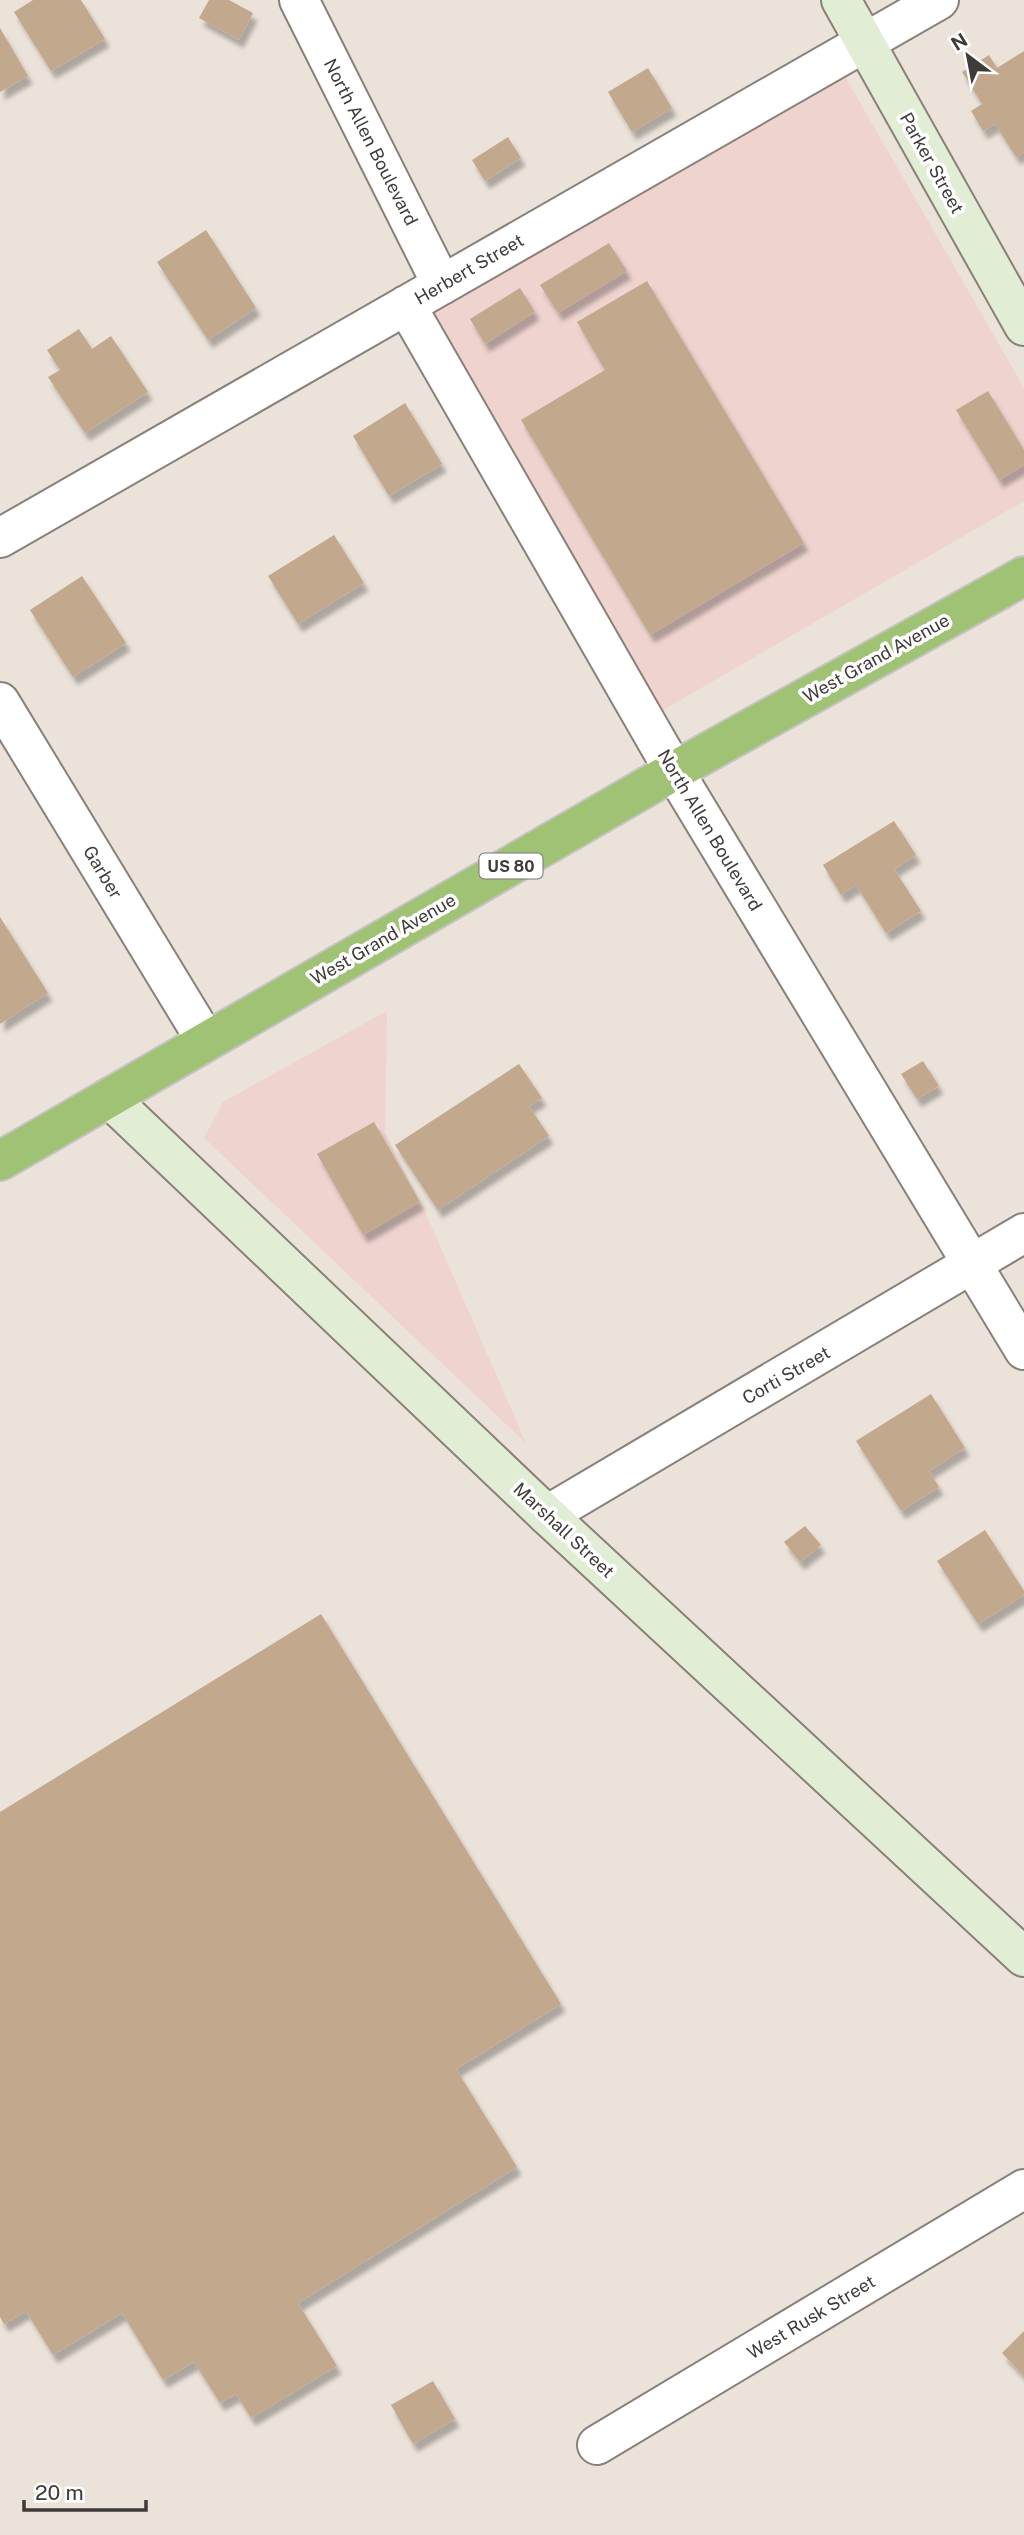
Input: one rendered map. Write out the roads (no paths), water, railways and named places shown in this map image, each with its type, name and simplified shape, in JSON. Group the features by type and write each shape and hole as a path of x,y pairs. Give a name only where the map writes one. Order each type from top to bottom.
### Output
{"highway":[{"name":"West Grand Avenue","path":"0,1161 674,771 1024,576"}],"street":[{"name":"North Allen Boulevard","path":"299,0 442,285"},
{"name":"Parker Street","path":"841,0 1024,326"},
{"name":"Herbert Street","path":"0,538 939,0"},
{"name":"North Allen Boulevard","path":"406,305 674,771 1024,1350"},
{"name":"Garber","path":"0,702 206,1041"},
{"name":"Marshall Street","path":"109,1098 548,1515 1024,1957"},
{"name":"Corti Street","path":"548,1515 1024,1233"},
{"name":"West Rusk Street","path":"597,2445 1024,2189"}]}
